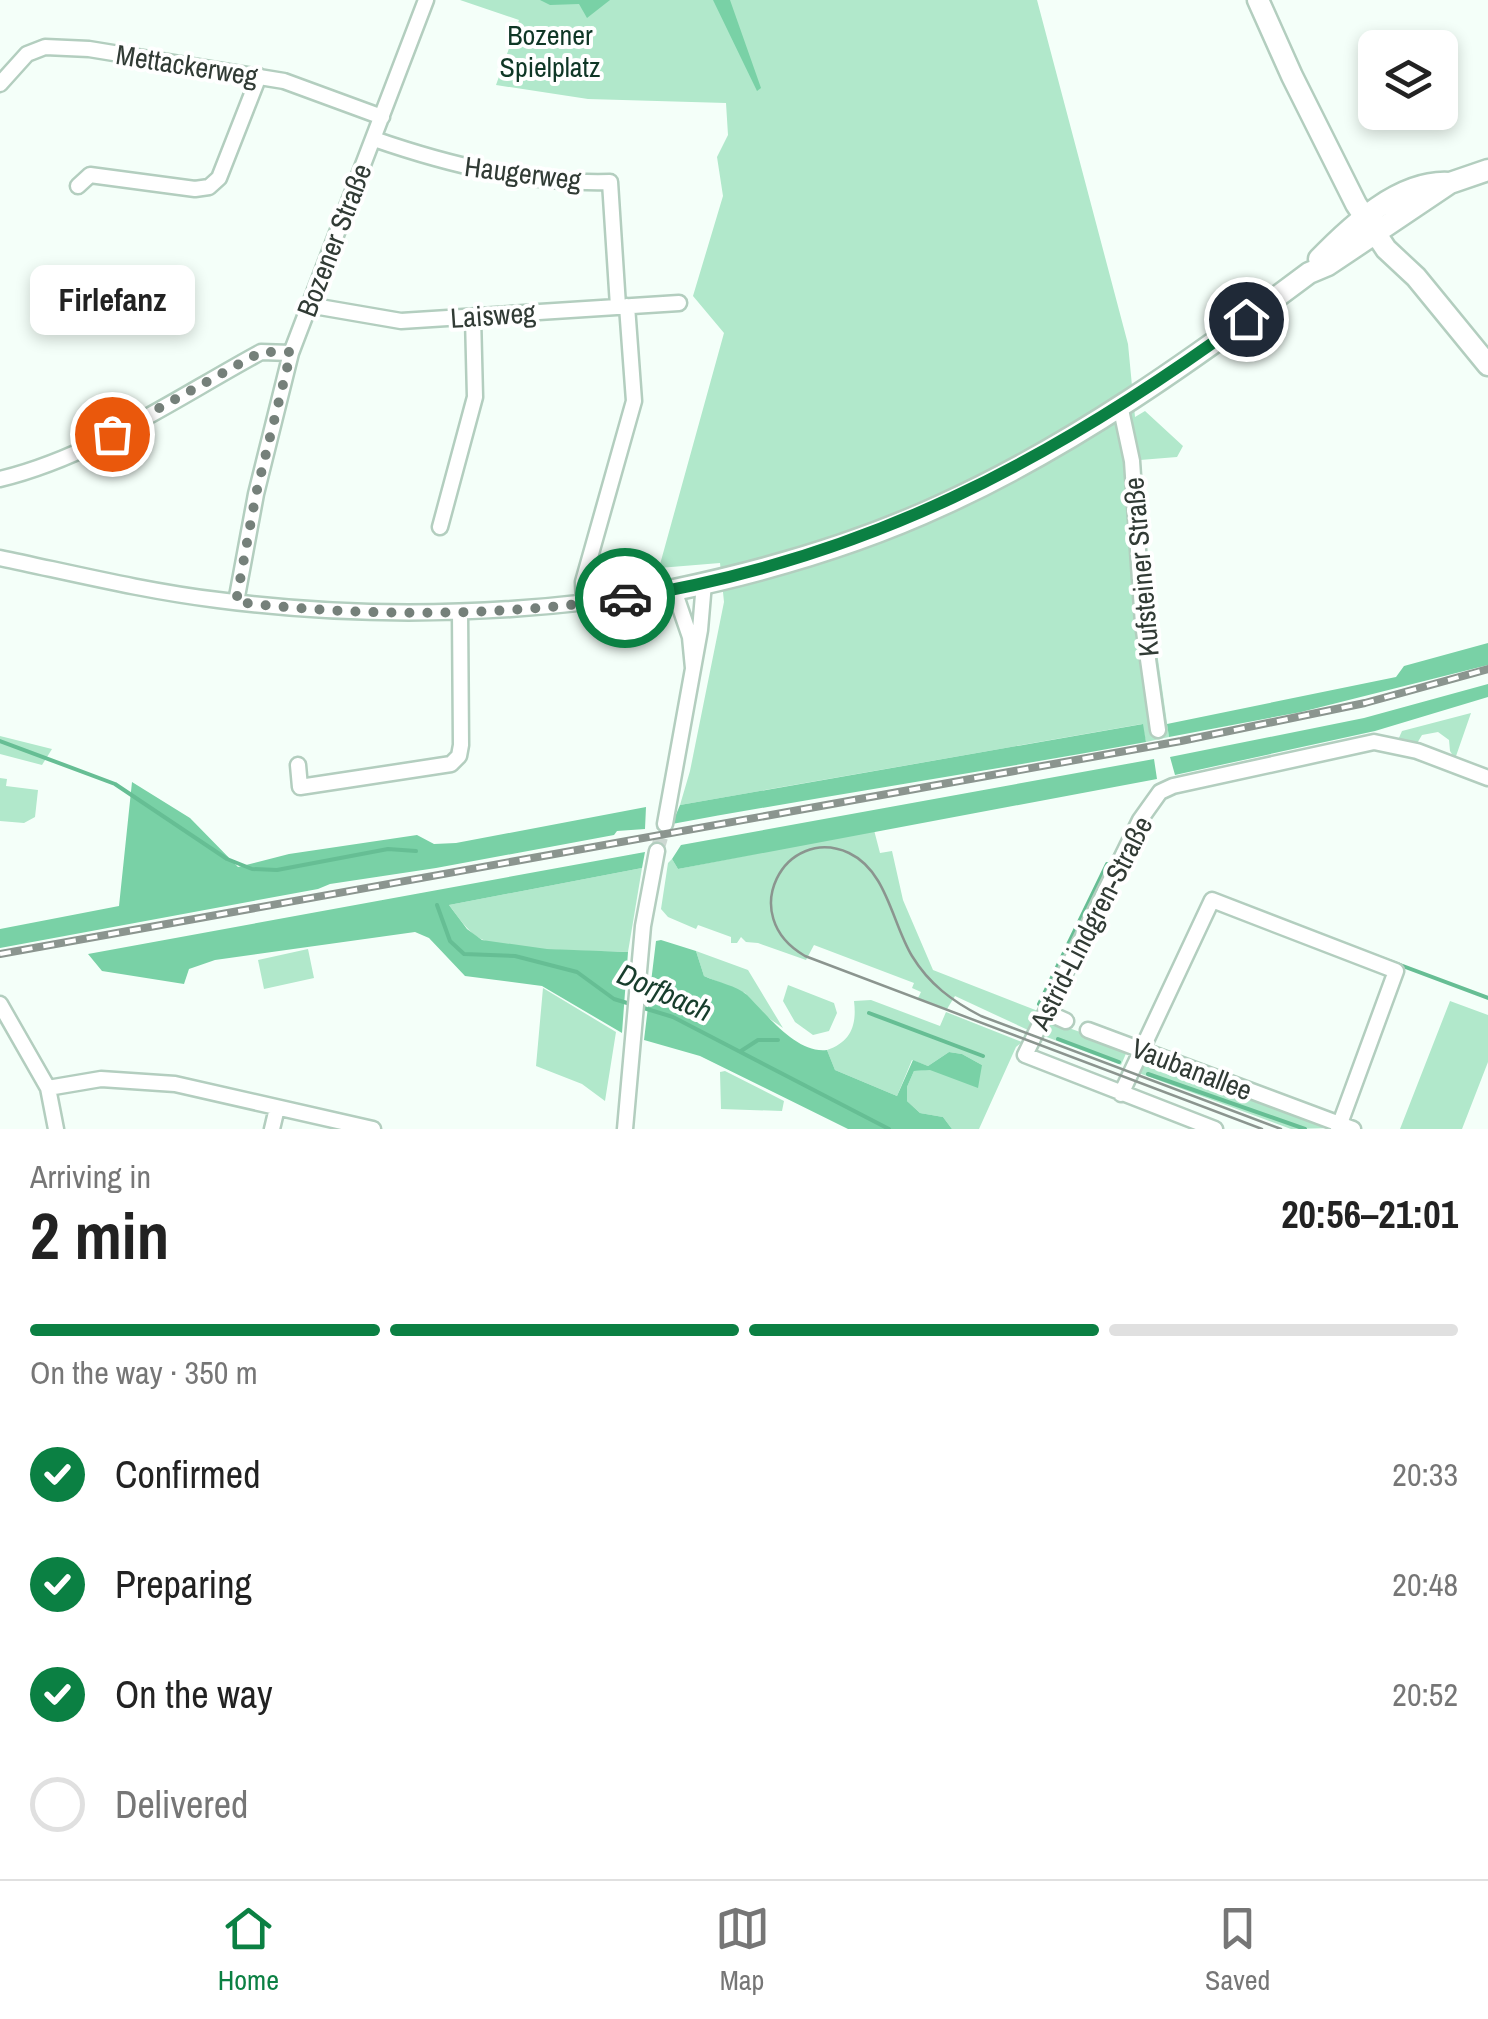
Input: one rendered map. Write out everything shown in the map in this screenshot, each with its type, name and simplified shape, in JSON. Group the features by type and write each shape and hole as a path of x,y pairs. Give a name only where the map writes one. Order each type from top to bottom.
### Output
{"street":[{"name":"Bozener Straße","path":"236,602 256,494 291,352 426,0"},
{"path":"1258,0 1329,147 1342,158 1377,221 1416,277 1488,365"},
{"name":"Mettackerweg","path":"0,84 26,54 45,47 89,50 284,81 382,117"},
{"path":"78,186 90,176 209,188 219,178 258,76"},
{"name":"Haugerweg","path":"374,139 433,160 480,171 568,183 610,182 634,401 584,582 584,604"},
{"path":"0,558 236,602 347,612 460,612 584,604 704,584 860,537 941,506 1064,441 1120,405 1309,274 1328,265 1377,221 1450,183 1488,170"},
{"name":"Laisweg","path":"308,305 401,321 679,303"},
{"path":"440,527 475,397 473,317"},
{"path":"0,479 35,471 82,451 261,352 291,352"},
{"name":"Kufsteiner Straße","path":"1120,405 1132,461 1142,609 1158,730"},
{"path":"665,824 704,584"},
{"path":"674,590 690,637 693,668"},
{"path":"298,766 300,787 452,764 462,745 460,612"},
{"name":"Astrid-Lindgren-Straße","path":"1025,1055 1140,820 1160,792 1196,780 1374,742 1393,744 1488,778"},
{"path":"625,1129 643,926 657,851"},
{"path":"1121,1094 1212,900 1396,971 1344,1127"},
{"path":"0,1004 48,1088 56,1129"},
{"path":"1046,1012 1066,1021"},
{"name":"Vaubanallee","path":"1088,1030 1344,1127"},
{"name":"Vaubanallee","path":"1025,1055 1209,1128"},
{"path":"48,1088 126,1079 175,1084 373,1129"},
{"path":"272,1129 277,1108"}],"green space":[{"name":"Bozener Spielplatz","path":"460,0 1037,0 1128,344 1135,417 1145,411 1183,446 1177,457 1140,460 1150,603 1169,737 1146,742 1142,724 680,805 724,602 720,563 659,568 724,333 693,296 723,196 717,157 728,135 726,103 588,99 496,85 519,20"},
{"path":"540,0 610,0 587,18 579,4 550,5"},
{"path":"713,0 730,0 761,88 757,91"},
{"path":"1488,643 1488,665 1301,712 1169,737 1167,724 1396,677 1404,666"},
{"path":"1488,684 1488,697 1375,731 1175,775 1170,757 1364,718"},
{"path":"1471,713 1455,759 1449,740 1438,732 1422,735 1416,745 1398,740 1402,731"},
{"path":"1143,724 1146,742 672,824 680,805"},
{"path":"0,736 52,749 42,765 0,754"},
{"path":"1154,759 1157,779 678,869 672,859 681,845"},
{"path":"0,778 7,779 6,786 38,790 35,817 24,823 0,821"},
{"path":"132,782 190,818 238,867 289,854 417,835 434,844 456,843 646,807 645,829 617,831 614,835 330,884 0,948 0,929 119,906"},
{"path":"874,830 880,853 892,851 903,900 933,970 1038,1011 1028,1030 955,996 947,1009 918,998 921,992 912,988 914,983 814,945 806,960 746,942 741,937 737,943 731,943 731,937 698,925 696,929 668,917 661,909 668,863 672,859 678,869"},
{"path":"645,852 642,868 449,905 467,929 482,940 547,949 628,952 622,1033 542,986 465,976 429,938 415,932 215,960 189,969 184,984 102,971 88,954"},
{"path":"642,868 628,952 552,950 493,943 471,932 449,905"},
{"path":"656,941 696,951 704,976 743,992 794,1040 816,1050 827,1050 835,1070 897,1096 913,1060 928,1066 949,1052 982,1065 978,1088 930,1070 914,1071 907,1087 907,1101 920,1113 943,1117 952,1129 848,1129 700,1056 644,1040"},
{"path":"308,949 314,978 264,989 258,960"},
{"path":"696,951 748,970 783,1028 757,1010 745,993 704,976"},
{"path":"788,985 834,1003 837,1013 829,1031 813,1035 795,1022 783,1001"},
{"path":"543,988 616,1032 605,1101 582,1084 536,1066"},
{"path":"871,1000 940,1026 946,1012 1022,1042 1016,1047 979,1129 952,1129 943,1117 920,1113 907,1101 907,1087 914,1071 982,1065 962,1054 949,1052 928,1066 912,1060 897,1096 835,1070 827,1050 851,1032 854,1001"},
{"path":"1450,1001 1488,1015 1488,1062 1462,1129 1400,1129"},
{"path":"1052,1022 1128,1049 1121,1065 1044,1036"},
{"path":"1144,1056 1331,1128 1291,1129 1136,1072"},
{"path":"720,1072 784,1101 782,1111 721,1109"}],"waterway":[{"name":"Dorfbach","path":"0,741 115,784 227,859 252,869 277,870 388,849 416,851"},
{"path":"1039,1004 1107,864"},
{"name":"Dorfbach","path":"437,905 450,941 464,954 515,956 577,972 614,999 673,1017 889,1129"},
{"path":"1352,947 1488,998"},
{"path":"869,1013 983,1056"},
{"path":"1058,1039 1119,1062"},
{"path":"741,1051 758,1040 778,1040"},
{"path":"1148,1074 1305,1129"}],"tunnel":[{"path":"657,851 665,824"}],"tram line":[{"path":"1262,1129 805,956 784,939 773,919 771,898 777,879 788,862 805,851 826,847 849,853 872,872 919,966 960,1004 981,1016 1281,1129"}],"railway":[{"path":"0,954 1181,741 1365,703 1488,669"}],"way so far":[{"path":"112,434 261,352 291,352 256,494 236,602 347,612 460,612 558,607 625,598"}],"place":[{"name":"Firlefanz","path":"112,434"}],"route":[{"path":"625,598 704,584 773,565 941,506 1064,441 1246,319"}]}
